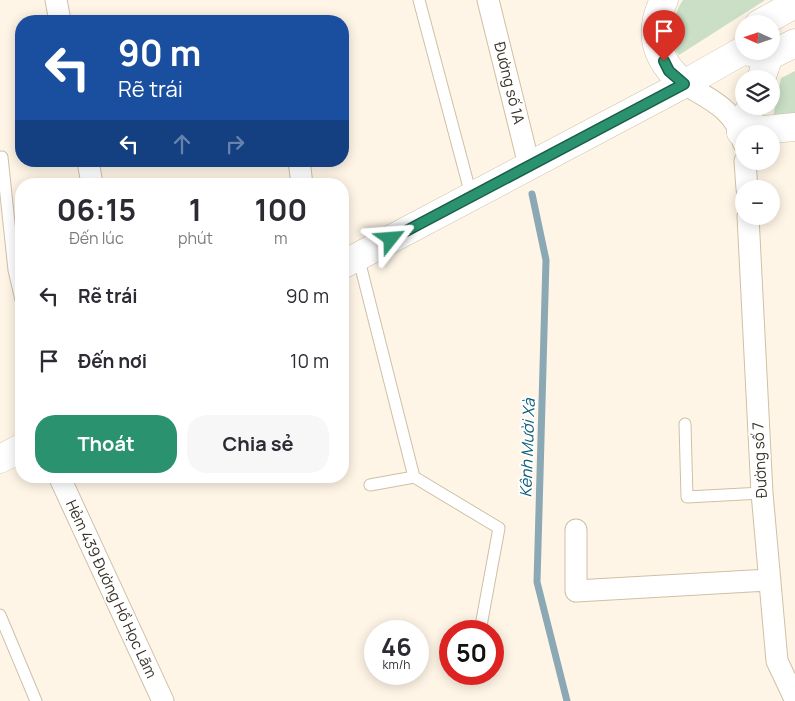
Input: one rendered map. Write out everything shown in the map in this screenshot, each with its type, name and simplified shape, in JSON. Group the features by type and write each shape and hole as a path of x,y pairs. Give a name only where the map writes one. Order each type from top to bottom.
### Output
{"main road":[{"path":"664,0 656,30 658,52 669,71 684,84"},
{"path":"775,15 795,4"},
{"path":"780,47 795,43"},
{"path":"350,260 684,84 741,60"},
{"path":"780,130 795,127"},
{"path":"0,459 15,451"}],"street":[{"path":"56,0 59,15"},
{"name":"Đường số 1A","path":"488,0 529,165"},
{"path":"684,84 715,102 730,114 736,125"},
{"name":"Đường số 7","path":"748,225 762,493 777,661 795,699"},
{"name":"Hẻm 439 Đường Hồ Học Lãm","path":"62,483 163,701"},
{"path":"576,530 576,591 770,580"}],"lane":[{"path":"419,0 471,195"},
{"path":"2,157 15,274"},
{"path":"350,260 414,477"},
{"path":"685,424 687,498 762,493"},
{"path":"370,485 414,477 500,528 482,620"},
{"path":"0,614 36,701"}],"green space":[{"path":"683,0 765,0 742,15 735,15 735,19 679,55 673,48 675,17"},
{"path":"795,71 795,115 773,117 773,115 780,115 781,78"}],"waterway":[{"name":"Kênh Mười Xà","path":"532,194 546,260 537,582 567,701"}],"route":[{"path":"391,239 684,84 669,71 664,61"}]}
